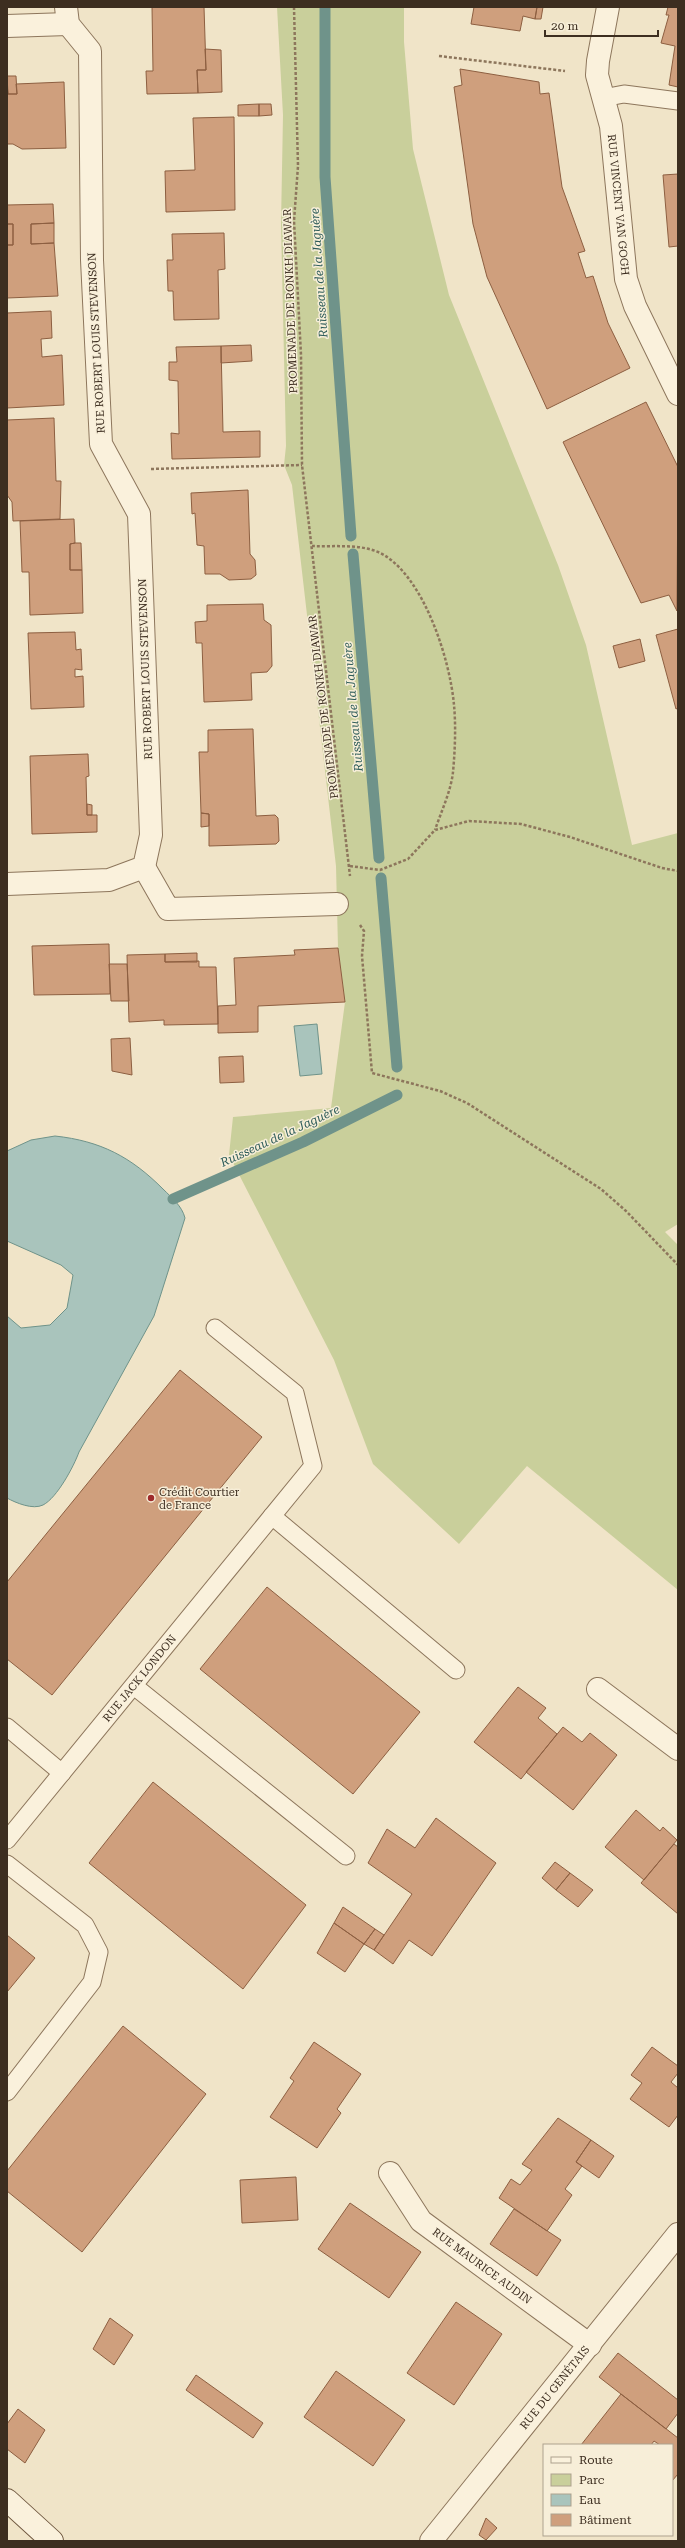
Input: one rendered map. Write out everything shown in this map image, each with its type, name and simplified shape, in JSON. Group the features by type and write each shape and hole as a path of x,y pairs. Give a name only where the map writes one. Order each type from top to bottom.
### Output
{"street":[{"name":"RUE VINCENT VAN GOGH","path":"608,7 598,60 597,75 611,126 626,279 635,306 678,394"},
{"path":"7,26 67,15"},
{"name":"RUE ROBERT LOUIS STEVENSON","path":"67,15 90,51 92,260 101,444 139,514 151,835 144,868"},
{"path":"7,884 109,880 144,868 168,909 337,904"},
{"path":"598,1689 678,1749"},
{"name":"RUE MAURICE AUDIN","path":"390,2173 421,2221 590,2345"},
{"name":"RUE DU GENÉTAIS","path":"431,2541 678,2234"},
{"path":"7,2500 52,2541"}],"lane":[{"path":"603,98 624,94 678,101"},
{"name":"RUE JACK LONDON","path":"7,1840 313,1466 295,1393 215,1328"},
{"path":"272,1516 456,1670"},
{"path":"134,1686 346,1856"},
{"path":"7,1727 62,1773"},
{"path":"7,1864 85,1925 99,1952 92,1982 7,2092"}],"path":[{"name":"PROMENADE DE RONKH DIAWAR","path":"294,7 298,166 294,221 301,355 302,465 350,866 350,881"},
{"path":"439,56 597,75"},
{"path":"115,470 302,465"},
{"path":"312,546 363,548 384,555 404,572 420,598 439,635 454,705 453,773 435,830 408,859 380,870 350,866"},
{"path":"435,830 469,821 521,824 570,837 662,868 678,871"},
{"path":"357,921 364,930 362,956 372,1073 440,1091 467,1103 601,1188 626,1211 678,1265"}],"green space":[{"path":"277,7 404,7 404,42 413,149 449,295 558,565 586,645 632,845 678,833 678,1224 665,1232 678,1245 678,1590 527,1466 459,1544 373,1464 334,1360 229,1155 233,1117 331,1108 345,1002 338,948 336,866 292,485 284,465 286,446 281,224 283,115"}],"water":[{"path":"317,1024 322,1074 300,1076 294,1026"},
{"path":"55,1136 87,1142 114,1152 127,1159 151,1178 173,1199 182,1210 185,1218 154,1316 59,1489 54,1496 43,1505 34,1507 20,1504 7,1498 7,1316 21,1328 50,1325 67,1308 73,1275 61,1265 7,1241 7,1151 31,1140"}],"building":[{"path":"152,7 204,7 206,70 197,70 198,93 147,94 146,71 153,71"},
{"path":"474,7 537,7 535,19 523,16 520,31 471,24"},
{"path":"537,7 543,7 541,19 535,19"},
{"path":"668,7 678,7 678,87 669,85 675,46 661,43 669,15 666,15"},
{"path":"205,49 221,50 222,92 198,93 197,70 206,70"},
{"path":"460,69 539,82 540,94 549,93 562,187 585,251 578,253 586,278 593,276 608,323 630,368 547,409 487,277 473,224 454,87 462,85"},
{"path":"7,76 16,76 17,94 8,94"},
{"path":"64,82 66,148 22,149 13,144 7,144 7,84 8,94 17,94 16,84"},
{"path":"259,104 271,104 272,115 259,116"},
{"path":"259,104 259,116 238,116 238,105"},
{"path":"234,117 235,210 166,212 165,171 195,170 193,118"},
{"path":"678,174 678,246 669,247 663,175"},
{"path":"53,204 54,223 31,224 31,244 54,243 58,296 7,298 7,245 13,245 13,224 7,224 7,205"},
{"path":"54,223 54,243 31,244 31,224"},
{"path":"7,224 13,224 13,245 7,245"},
{"path":"224,233 225,269 218,270 219,319 174,320 173,291 168,291 167,260 173,260 172,234"},
{"path":"51,311 52,338 41,339 42,357 62,355 64,405 7,408 7,313"},
{"path":"251,345 252,361 221,363 221,346"},
{"path":"221,346 223,432 260,431 260,457 172,459 171,433 179,434 178,381 169,380 169,362 177,362 176,347"},
{"path":"646,402 678,467 677,611 669,595 641,603 563,442"},
{"path":"54,418 56,481 61,481 60,519 13,521 12,502 7,495 7,420"},
{"path":"248,490 250,554 255,560 256,575 251,579 229,580 220,574 205,574 204,546 197,545 195,513 192,514 191,493"},
{"path":"74,519 75,543 70,544 70,570 82,570 83,613 30,615 29,572 22,572 20,521"},
{"path":"81,543 82,570 70,570 70,544"},
{"path":"263,604 264,620 271,625 272,666 267,672 251,673 252,700 204,702 202,643 196,643 195,622 207,621 207,605"},
{"path":"678,629 678,708 676,709 656,635"},
{"path":"75,632 76,650 81,649 82,670 75,669 75,677 83,676 84,707 31,709 28,633"},
{"path":"640,639 645,661 619,668 613,646"},
{"path":"253,729 256,816 275,815 278,818 279,841 276,844 209,846 209,814 201,813 199,752 208,752 208,730"},
{"path":"88,754 89,776 86,777 87,815 97,815 97,832 32,834 30,756"},
{"path":"87,804 92,805 92,815 87,815"},
{"path":"201,813 209,814 209,826 201,827"},
{"path":"109,944 110,994 34,995 32,946"},
{"path":"338,948 345,1002 258,1006 258,1032 218,1033 218,1006 236,1005 234,958 295,955 294,950"},
{"path":"197,953 197,962 165,962 165,954"},
{"path":"165,954 165,962 199,961 199,967 216,967 218,1024 164,1025 164,1020 129,1022 127,955"},
{"path":"109,964 127,964 129,1001 111,1001"},
{"path":"130,1038 132,1075 112,1071 111,1039"},
{"path":"243,1056 244,1082 220,1083 219,1057"},
{"path":"180,1370 262,1437 52,1695 7,1659 7,1582"},
{"path":"267,1587 420,1712 353,1794 200,1669"},
{"path":"518,1687 546,1708 538,1718 557,1734 521,1779 474,1742"},
{"path":"563,1727 582,1742 590,1733 617,1755 573,1810 526,1772"},
{"path":"153,1782 306,1905 243,1989 89,1863"},
{"path":"636,1810 660,1831 663,1827 677,1840 644,1880 605,1847"},
{"path":"436,1818 496,1863 432,1956 409,1940 393,1964 374,1950 412,1894 368,1863 387,1829 415,1848"},
{"path":"674,1844 678,1847 678,1914 641,1883"},
{"path":"555,1862 570,1873 556,1890 542,1878"},
{"path":"570,1873 593,1890 578,1907 556,1890"},
{"path":"343,1907 375,1929 364,1944 334,1923"},
{"path":"334,1923 364,1944 345,1972 317,1953"},
{"path":"375,1929 384,1935 374,1950 364,1944"},
{"path":"7,1935 35,1958 7,1992"},
{"path":"123,2026 206,2094 82,2252 7,2191 7,2171"},
{"path":"314,2042 361,2074 337,2109 341,2113 317,2148 270,2117 294,2081 290,2078"},
{"path":"652,2047 678,2066 678,2073 671,2082 678,2088 678,2115 669,2127 630,2099 642,2083 631,2075"},
{"path":"558,2118 591,2140 576,2162 582,2166 565,2189 572,2195 547,2231 499,2198 511,2179 520,2185 532,2170 522,2164"},
{"path":"591,2140 614,2156 599,2178 576,2162"},
{"path":"296,2177 298,2220 242,2223 240,2180"},
{"path":"350,2203 421,2252 389,2298 318,2249"},
{"path":"514,2209 561,2240 537,2276 490,2244"},
{"path":"456,2302 502,2334 454,2405 407,2373"},
{"path":"110,2318 133,2335 114,2365 93,2349"},
{"path":"618,2353 678,2400 678,2413 666,2429 599,2377"},
{"path":"336,2371 405,2420 373,2466 304,2417"},
{"path":"196,2375 263,2423 253,2438 186,2390"},
{"path":"621,2394 678,2438 678,2474 673,2480 673,2444 658,2444 654,2441 652,2444 582,2444"},
{"path":"18,2409 45,2430 25,2463 7,2449 7,2424"},
{"path":"486,2518 497,2528 486,2540 479,2535"}],"waterway":[{"name":"Ruisseau de la Jaguère","path":"325,7 325,177 351,536"},
{"name":"Ruisseau de la Jaguère","path":"353,554 379,858"},
{"name":"Ruisseau de la Jaguère","path":"381,878 397,1067"},
{"name":"Ruisseau de la Jaguère","path":"173,1199 303,1142 397,1095"}],"place":[{"name":"Crédit Courtier de France","path":"151,1498"}]}
